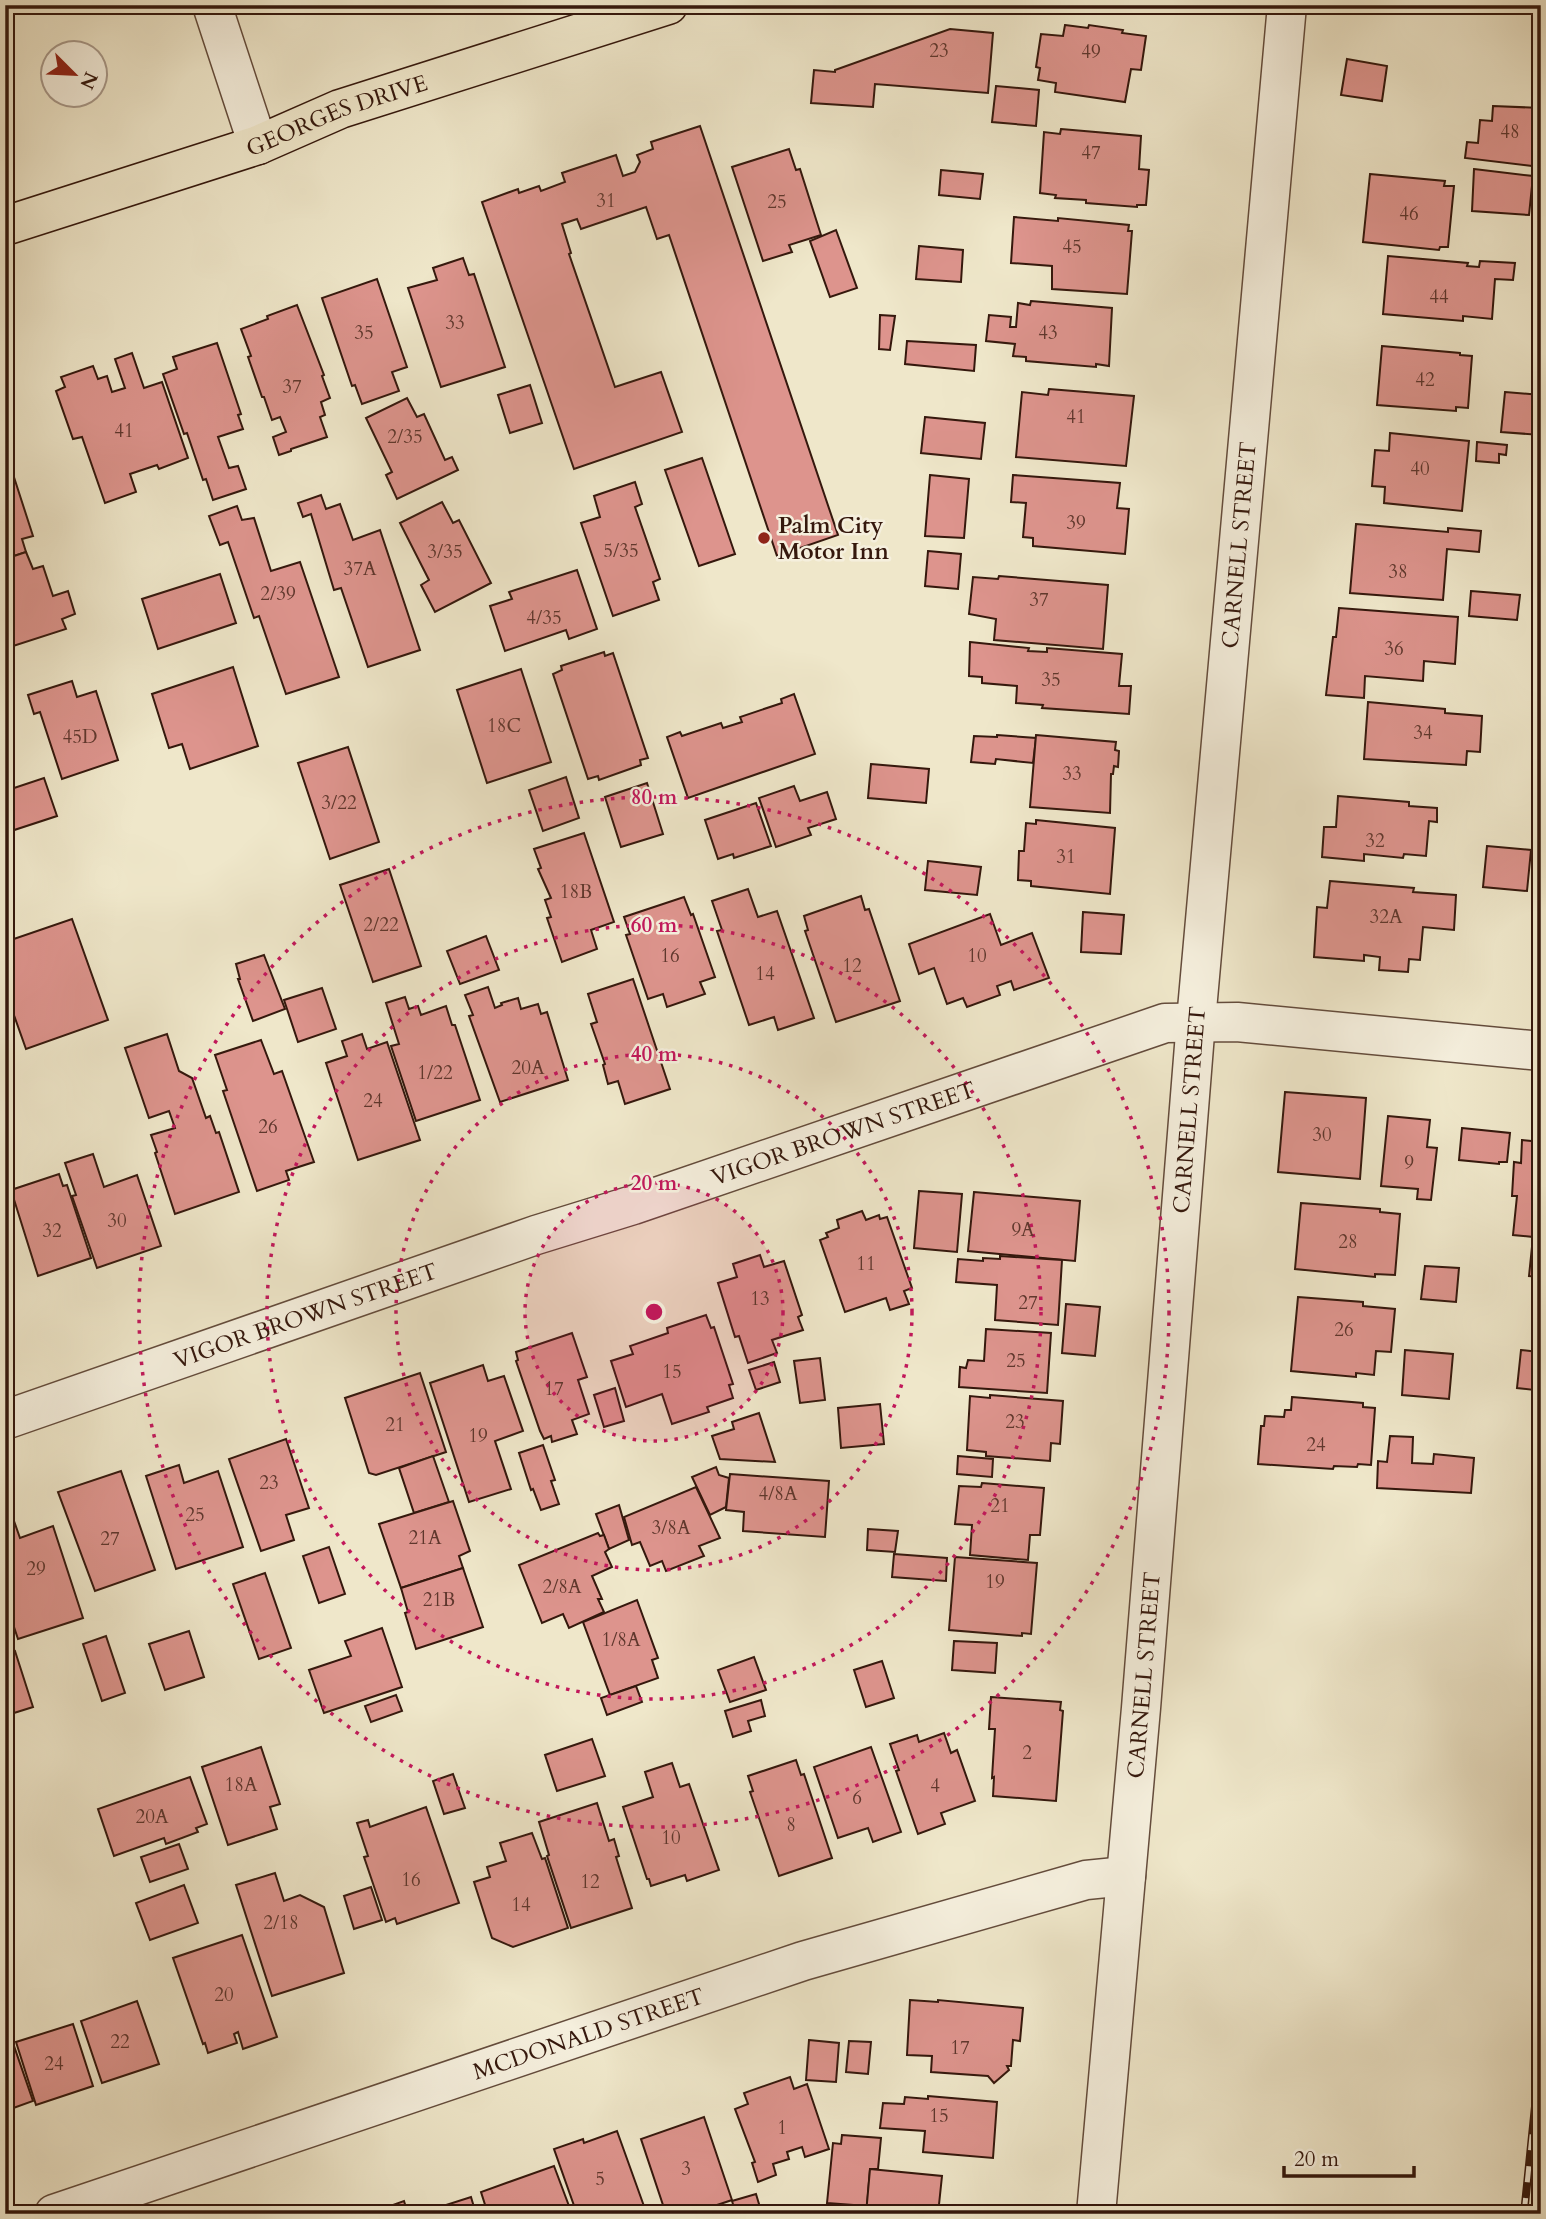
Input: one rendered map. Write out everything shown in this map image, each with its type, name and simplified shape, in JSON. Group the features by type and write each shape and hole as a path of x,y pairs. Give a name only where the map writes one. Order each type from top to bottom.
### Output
{"main road":[{"name":"GEORGES DRIVE","path":"5,226 258,145 340,109 668,5"}],"street":[{"path":"212,5 258,145"},
{"name":"CARNELL STREET","path":"1096,2214 1141,1708 1196,1021 1287,5"},
{"name":"VIGOR BROWN STREET","path":"5,1420 523,1240 1165,1023 1237,1021 1541,1051"},
{"name":"MCDONALD STREET","path":"54,2214 803,1961 1086,1880 1126,1876"}],"building":[{"path":"1065,25 1088,28 1089,25 1146,36 1141,70 1131,69 1125,102 1055,92 1056,83 1038,80 1040,68 1036,67 1041,34 1063,36"},
{"path":"950,29 993,33 988,93 875,84 873,107 811,103 814,70 835,72"},
{"path":"1347,59 1387,66 1382,101 1341,95"},
{"path":"996,86 1039,90 1036,126 992,122"},
{"path":"1493,106 1541,108 1541,167 1465,158 1467,142 1478,143 1480,120 1492,121"},
{"path":"700,126 838,535 777,556 669,235 657,239 646,207 581,229 577,219 562,224 571,253 569,254 615,387 661,372 682,432 574,469 482,202 518,189 519,193 539,186 541,191 565,182 562,173 616,155 623,176 635,172 640,162 637,155 653,149 651,142"},
{"path":"1061,129 1141,136 1139,169 1149,170 1146,205 1137,207 1086,203 1086,200 1055,198 1056,195 1040,193 1044,132 1060,134"},
{"path":"789,149 796,170 800,169 821,235 789,245 792,252 763,261 732,167"},
{"path":"1474,169 1533,176 1529,215 1472,211"},
{"path":"941,170 983,174 980,199 939,195"},
{"path":"1370,174 1445,181 1444,186 1454,186 1448,247 1440,247 1439,250 1363,242"},
{"path":"1014,217 1129,225 1128,231 1132,231 1127,294 1052,289 1052,266 1011,263"},
{"path":"836,230 857,288 830,297 810,241"},
{"path":"919,246 963,250 961,282 916,279"},
{"path":"1388,256 1468,263 1467,266 1479,267 1480,261 1515,263 1513,280 1495,279 1492,319 1463,316 1463,321 1383,314"},
{"path":"463,258 469,275 474,274 505,367 441,387 408,288 437,280 433,268"},
{"path":"377,279 407,367 392,372 399,391 362,404 355,385 352,386 322,298"},
{"path":"1031,301 1112,308 1109,366 1026,361 1026,357 1013,356 1015,344 986,341 989,315 1011,317 1010,327 1016,327 1018,303 1030,305"},
{"path":"297,305 330,398 321,402 325,415 320,417 327,437 279,455 273,437 286,432 280,417 272,420 248,357 251,356 241,329"},
{"path":"880,315 895,316 890,350 879,349"},
{"path":"907,341 976,345 974,371 905,364"},
{"path":"217,343 241,414 238,415 243,429 218,437 229,468 238,466 246,489 213,500 187,433 184,434 163,374 177,369 173,357"},
{"path":"1382,346 1472,356 1468,408 1456,407 1456,411 1377,405"},
{"path":"132,353 144,388 162,382 188,458 159,469 157,465 130,474 136,492 105,503 82,437 73,439 56,391 65,387 61,377 93,366 98,379 107,376 112,392 125,388 115,359"},
{"path":"530,385 542,423 510,433 498,395"},
{"path":"1049,389 1134,396 1126,466 1016,457 1022,392 1048,395"},
{"path":"1505,392 1541,395 1541,435 1501,432"},
{"path":"407,398 417,417 424,414 445,460 452,457 458,470 397,499 386,475 392,472 366,418"},
{"path":"925,417 985,423 981,459 921,453"},
{"path":"1390,433 1469,441 1462,511 1384,503 1385,487 1372,486 1375,450 1389,451"},
{"path":"1477,442 1507,445 1506,455 1499,454 1499,463 1476,461"},
{"path":"702,458 735,554 699,566 665,470"},
{"path":"12,471 33,536 22,539 26,552 5,559 5,473"},
{"path":"930,475 969,479 964,538 925,536"},
{"path":"1013,475 1120,483 1117,508 1129,509 1125,554 1033,546 1033,538 1023,537 1026,503 1011,502"},
{"path":"635,482 642,504 635,507 660,579 653,582 659,600 613,616 581,523 600,517 594,496"},
{"path":"321,495 326,509 340,504 353,540 380,530 420,650 368,667 341,588 334,590 311,514 303,517 298,503"},
{"path":"442,502 453,523 459,520 491,583 435,612 421,585 429,580 400,523"},
{"path":"237,506 242,520 254,518 271,571 300,562 339,677 286,694 259,616 254,618 228,542 220,545 209,516"},
{"path":"1356,524 1448,532 1448,528 1481,531 1479,552 1447,549 1443,600 1350,593"},
{"path":"928,551 961,554 958,589 925,586"},
{"path":"26,552 33,569 43,566 53,596 68,591 75,614 62,619 66,629 10,647 5,634 5,559"},
{"path":"577,570 597,629 569,639 566,630 505,651 490,606 512,599 509,592"},
{"path":"220,574 236,623 158,649 142,599"},
{"path":"999,576 1108,585 1103,649 994,640 996,619 969,614 973,577 998,579"},
{"path":"1471,591 1520,595 1517,620 1469,616"},
{"path":"1339,608 1458,617 1455,664 1424,661 1423,681 1365,676 1364,698 1326,695"},
{"path":"970,642 1029,648 1028,651 1047,652 1047,648 1122,654 1119,686 1131,686 1129,714 1042,708 1043,705 1016,703 1017,686 982,683 982,677 969,676"},
{"path":"604,652 605,656 613,653 648,758 640,760 641,765 599,780 598,776 588,779 553,674 562,670 561,666"},
{"path":"233,667 258,746 190,769 182,744 169,748 152,694"},
{"path":"521,669 551,762 487,783 457,690"},
{"path":"72,681 77,697 96,691 118,760 62,779 40,712 34,714 28,695"},
{"path":"794,694 815,754 688,798 667,737 680,732 682,736 721,723 723,728 742,722 740,717 782,703 781,699"},
{"path":"1368,702 1445,709 1445,713 1482,716 1480,752 1467,751 1466,765 1364,759"},
{"path":"1036,735 1116,742 1115,750 1119,751 1118,767 1114,766 1111,774 1110,813 1030,807"},
{"path":"974,736 1036,738 1033,763 996,759 995,764 971,762"},
{"path":"348,747 379,842 330,859 298,763"},
{"path":"871,764 929,769 926,803 868,798"},
{"path":"566,777 579,818 543,831 529,790"},
{"path":"44,778 57,816 5,833 5,791"},
{"path":"647,783 663,834 621,847 605,797"},
{"path":"794,786 800,801 827,792 836,819 808,828 811,835 776,847 759,798"},
{"path":"1338,796 1409,802 1409,806 1437,808 1437,822 1429,821 1426,856 1404,854 1403,858 1364,854 1364,861 1322,857 1324,827 1336,827"},
{"path":"756,803 771,846 734,858 733,854 718,859 705,820"},
{"path":"1036,820 1115,828 1110,894 1031,886 1031,881 1018,880 1019,851 1024,851 1026,823 1036,824"},
{"path":"584,833 614,922 591,930 597,949 562,962 547,918 551,917 545,900 551,898 538,869 541,868 534,849"},
{"path":"1487,846 1531,850 1527,891 1483,887"},
{"path":"928,861 981,867 977,895 925,890"},
{"path":"389,869 421,966 373,982 340,885"},
{"path":"1330,881 1414,888 1413,892 1456,895 1454,930 1423,927 1420,960 1409,959 1408,972 1379,970 1380,957 1364,955 1364,961 1314,957 1317,907 1327,908"},
{"path":"748,889 758,917 777,911 814,1018 778,1030 774,1017 749,1025 717,931 722,930 712,901"},
{"path":"861,896 865,910 869,909 900,1001 836,1022 805,931 808,930 804,916"},
{"path":"684,897 691,915 693,914 715,977 700,982 705,994 667,1007 663,994 648,999 626,935 630,934 624,917"},
{"path":"1083,912 1124,915 1121,954 1081,952"},
{"path":"990,914 1001,945 1032,933 1049,978 1014,990 1011,981 997,986 1000,995 967,1007 963,998 947,1004 934,968 919,974 909,944"},
{"path":"72,919 108,1020 26,1049 5,990 5,942"},
{"path":"486,936 499,970 460,984 447,951"},
{"path":"264,955 285,1009 253,1021 238,979 236,964"},
{"path":"633,979 670,1089 625,1104 618,1081 608,1084 603,1065 605,1064 591,1024 597,1022 588,994"},
{"path":"488,987 495,1008 502,1005 501,1003 518,998 521,1009 538,1004 541,1014 547,1012 568,1080 500,1102 469,1016 473,1015 465,995"},
{"path":"322,988 336,1029 298,1042 284,1000"},
{"path":"405,997 409,1009 418,1006 421,1015 446,1006 480,1100 416,1121 391,1046 399,1044 386,1003"},
{"path":"167,1034 179,1071 192,1078 206,1118 210,1116 216,1133 219,1132 239,1192 175,1214 151,1135 175,1128 169,1111 149,1118 125,1048"},
{"path":"362,1034 367,1049 387,1042 420,1140 358,1160 326,1063 347,1056 342,1041"},
{"path":"261,1040 274,1074 282,1071 314,1162 286,1171 289,1180 257,1191 223,1091 227,1090 215,1055"},
{"path":"1285,1092 1366,1098 1360,1179 1278,1172"},
{"path":"1388,1116 1430,1120 1427,1147 1437,1148 1431,1200 1417,1199 1418,1189 1381,1186"},
{"path":"1462,1128 1510,1133 1507,1162 1499,1164 1459,1160"},
{"path":"1522,1140 1541,1142 1541,1277 1529,1276 1533,1237 1513,1235 1517,1196 1512,1196 1514,1162 1521,1163"},
{"path":"93,1154 104,1187 137,1175 161,1246 97,1268 72,1196 76,1195 65,1163"},
{"path":"59,1174 63,1186 67,1185 91,1258 38,1276 11,1190"},
{"path":"919,1191 962,1194 957,1252 914,1248"},
{"path":"974,1192 1080,1201 1075,1261 968,1251"},
{"path":"1301,1203 1380,1209 1380,1212 1400,1214 1395,1275 1375,1274 1375,1277 1295,1269"},
{"path":"862,1211 866,1220 879,1215 880,1219 887,1217 912,1288 904,1291 909,1304 890,1310 886,1298 845,1312 820,1240 828,1237 826,1233 839,1228 837,1220"},
{"path":"760,1255 764,1267 784,1261 802,1315 798,1317 803,1330 772,1340 777,1353 748,1363 739,1336 735,1337 718,1283 737,1277 733,1264"},
{"path":"1000,1256 1062,1260 1058,1325 995,1320 997,1285 956,1282 958,1259 983,1261 983,1258 1000,1259"},
{"path":"1425,1266 1459,1268 1456,1302 1421,1299"},
{"path":"1298,1297 1363,1302 1363,1306 1395,1309 1391,1352 1376,1351 1374,1375 1356,1373 1356,1377 1291,1371"},
{"path":"1066,1304 1100,1307 1095,1356 1062,1353"},
{"path":"706,1315 711,1328 714,1327 733,1384 729,1385 733,1398 707,1407 709,1412 672,1424 662,1394 626,1407 611,1361 633,1354 630,1346 668,1333 667,1328"},
{"path":"986,1329 1051,1333 1047,1393 959,1387 960,1367 966,1368 968,1360 984,1361"},
{"path":"572,1333 587,1377 578,1380 589,1414 572,1420 577,1434 552,1442 551,1436 544,1439 540,1431 516,1361 516,1352"},
{"path":"1405,1350 1453,1354 1449,1399 1402,1395"},
{"path":"1521,1350 1538,1352 1534,1390 1517,1388"},
{"path":"820,1358 825,1400 800,1403 794,1361"},
{"path":"774,1362 780,1382 756,1390 749,1370"},
{"path":"483,1365 488,1381 504,1376 523,1431 495,1441 511,1489 469,1502 430,1383"},
{"path":"420,1373 446,1452 376,1475 369,1473 345,1398"},
{"path":"615,1388 624,1421 604,1427 594,1395"},
{"path":"990,1395 1063,1401 1060,1444 1051,1443 1050,1461 986,1456 986,1452 967,1450 970,1396 990,1398"},
{"path":"1292,1397 1363,1403 1363,1407 1375,1408 1371,1465 1334,1466 1333,1469 1258,1464 1261,1426 1264,1426 1265,1416 1284,1417 1285,1410 1291,1410"},
{"path":"880,1404 884,1444 841,1448 838,1408"},
{"path":"759,1413 775,1462 720,1459 712,1436 734,1429 732,1422"},
{"path":"1390,1436 1413,1437 1412,1463 1433,1464 1434,1454 1474,1458 1471,1493 1377,1488 1378,1461 1387,1462"},
{"path":"286,1439 309,1508 286,1515 294,1540 261,1551 229,1459"},
{"path":"543,1445 555,1480 551,1481 559,1504 541,1510 533,1489 531,1490 519,1453"},
{"path":"433,1456 449,1502 414,1513 399,1468"},
{"path":"958,1456 993,1459 992,1477 957,1474"},
{"path":"179,1465 184,1483 218,1471 243,1547 176,1569 146,1476"},
{"path":"716,1467 719,1475 729,1478 726,1507 710,1515 692,1477"},
{"path":"121,1471 155,1570 95,1591 58,1492"},
{"path":"730,1474 829,1481 825,1537 743,1531 744,1512 726,1510"},
{"path":"982,1483 1044,1488 1040,1535 1030,1535 1028,1560 970,1555 972,1525 955,1524 959,1486 981,1487"},
{"path":"696,1487 720,1538 699,1546 704,1556 666,1571 662,1561 650,1566 640,1542 632,1545 624,1517"},
{"path":"453,1501 470,1551 459,1556 463,1568 401,1588 379,1524"},
{"path":"619,1505 629,1540 609,1549 596,1514"},
{"path":"14,1521 20,1538 53,1526 83,1618 18,1639 5,1600 5,1524"},
{"path":"868,1529 898,1531 895,1552 867,1550"},
{"path":"598,1533 600,1536 604,1535 609,1549 605,1552 612,1567 592,1576 602,1599 598,1599 604,1612 569,1628 563,1614 542,1623 519,1565"},
{"path":"329,1547 345,1594 319,1603 303,1556"},
{"path":"894,1554 947,1558 946,1581 892,1577"},
{"path":"955,1557 1037,1563 1031,1634 1022,1633 1022,1636 949,1630"},
{"path":"463,1568 483,1627 416,1649 401,1588"},
{"path":"265,1573 291,1648 259,1659 233,1584"},
{"path":"637,1600 658,1658 652,1660 658,1678 610,1695 583,1622"},
{"path":"382,1628 402,1687 324,1713 309,1670 351,1656 345,1641"},
{"path":"189,1631 204,1677 165,1690 149,1644"},
{"path":"106,1636 125,1693 102,1701 83,1644"},
{"path":"954,1641 997,1643 995,1673 952,1670"},
{"path":"15,1651 33,1707 14,1713 5,1687 5,1654"},
{"path":"754,1657 766,1690 730,1702 718,1670"},
{"path":"882,1661 894,1698 866,1707 854,1670"},
{"path":"636,1686 642,1702 607,1715 601,1698"},
{"path":"396,1695 402,1711 371,1722 365,1706"},
{"path":"991,1697 1061,1702 1060,1710 1063,1711 1056,1801 993,1796 995,1729 989,1729"},
{"path":"761,1700 765,1716 748,1721 751,1731 733,1737 725,1711"},
{"path":"944,1733 951,1753 957,1750 975,1801 941,1813 945,1824 918,1834 896,1771 899,1770 890,1744 917,1735 919,1742"},
{"path":"592,1739 605,1776 557,1791 545,1755"},
{"path":"261,1747 280,1804 270,1807 277,1829 228,1845 202,1767"},
{"path":"871,1747 901,1832 873,1842 868,1828 838,1838 814,1767"},
{"path":"796,1760 801,1775 804,1774 832,1858 779,1876 750,1792 753,1791 748,1776"},
{"path":"672,1763 680,1787 689,1784 719,1870 687,1881 685,1875 651,1886 623,1807 653,1797 645,1772"},
{"path":"453,1774 465,1808 444,1814 433,1781"},
{"path":"190,1777 207,1824 196,1828 198,1832 166,1844 164,1838 114,1856 98,1809"},
{"path":"597,1803 609,1841 614,1839 619,1856 616,1857 632,1908 571,1928 547,1856 549,1855 539,1822"},
{"path":"426,1807 459,1903 397,1924 395,1918 386,1922 364,1857 368,1856 357,1823 368,1820 370,1827"},
{"path":"532,1833 542,1859 545,1858 568,1928 513,1947 492,1938 474,1882 490,1877 487,1867 506,1861 500,1843"},
{"path":"179,1844 188,1869 150,1882 141,1857"},
{"path":"275,1873 284,1901 300,1895 324,1907 344,1973 272,1996 236,1885"},
{"path":"184,1885 198,1923 150,1940 136,1903"},
{"path":"371,1887 382,1920 354,1929 344,1896"},
{"path":"242,1935 277,2037 243,2049 238,2032 234,2034 237,2043 208,2053 173,1958"},
{"path":"910,2000 1023,2008 1020,2041 1013,2040 1011,2066 1007,2066 1009,2070 994,2083 988,2076 931,2072 932,2056 907,2055"},
{"path":"137,2001 159,2064 102,2083 81,2021"},
{"path":"5,2020 33,2101 5,2111"},
{"path":"73,2024 93,2086 36,2105 16,2042"},
{"path":"809,2040 839,2043 836,2082 806,2080"},
{"path":"849,2041 871,2042 868,2074 846,2072"},
{"path":"790,2077 794,2089 807,2084 829,2149 805,2157 802,2147 787,2152 789,2159 773,2164 776,2175 758,2182 752,2163 755,2162 735,2109 748,2104 744,2093"},
{"path":"928,2096 997,2102 993,2158 923,2152 925,2131 880,2128 883,2103 904,2104 905,2097 928,2099"},
{"path":"704,2117 732,2200 690,2214 666,2214 641,2139"},
{"path":"617,2131 645,2209 644,2214 577,2214 554,2149 583,2139 584,2143"},
{"path":"842,2135 881,2138 878,2169 870,2169 867,2206 827,2203 833,2143 841,2144"},
{"path":"554,2166 572,2214 488,2214 481,2192"},
{"path":"870,2169 942,2176 938,2214 866,2214"},
{"path":"756,2194 762,2214 736,2214 732,2201"},
{"path":"471,2197 476,2214 418,2214"},
{"path":"404,2201 408,2214 368,2214"}],"railway":[{"path":"1524,2214 1541,2048"}],"place":[{"name":"Palm City Motor Inn","path":"764,538"}]}
